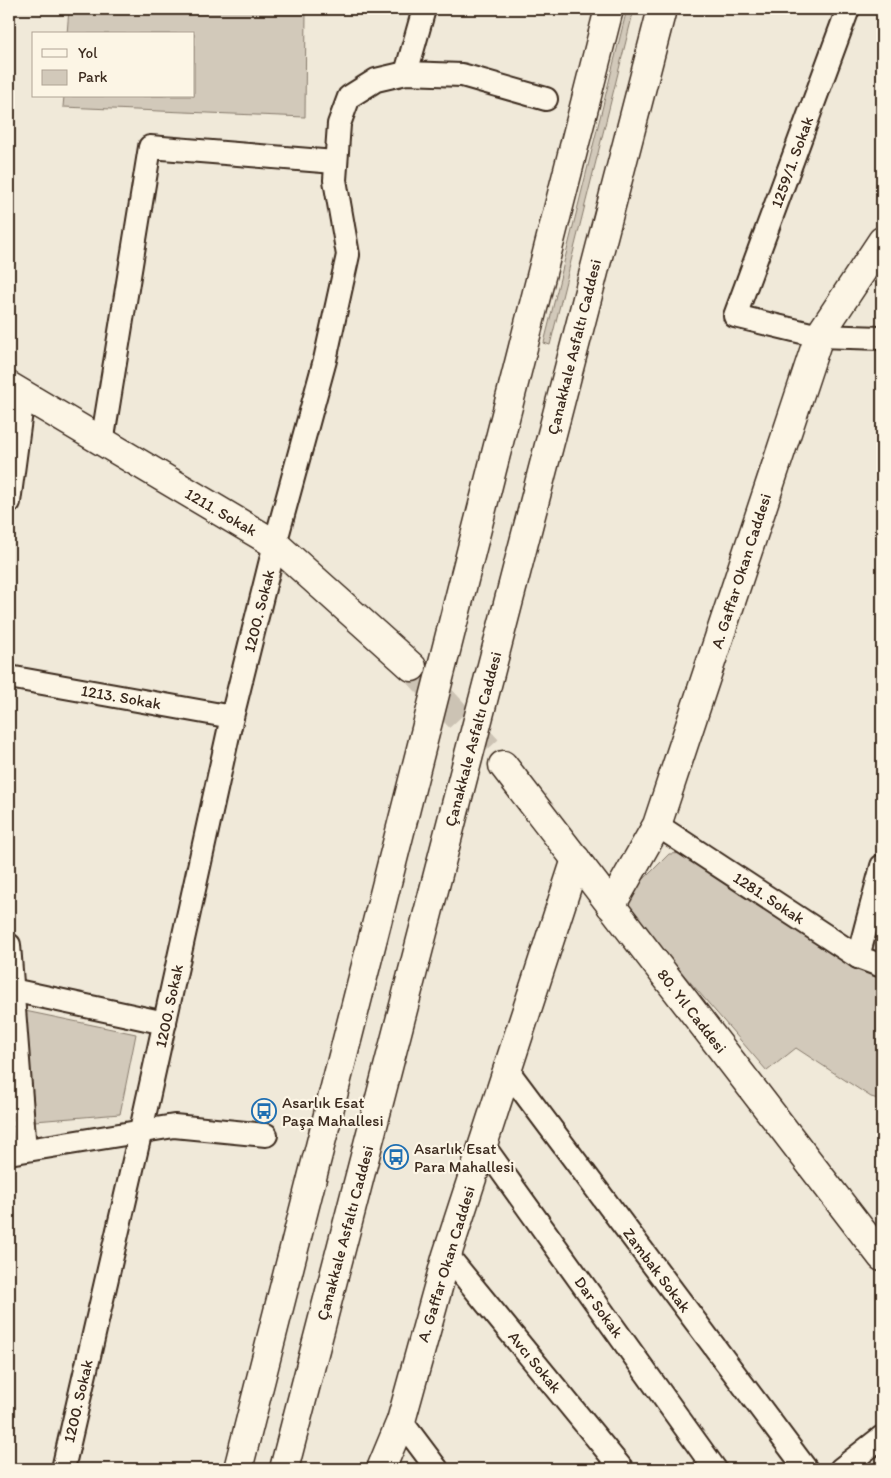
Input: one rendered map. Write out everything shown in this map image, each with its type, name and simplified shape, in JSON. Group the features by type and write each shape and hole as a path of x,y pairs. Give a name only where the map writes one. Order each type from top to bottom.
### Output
{"main road":[{"path":"238,1469 608,9"},
{"name":"Çanakkale Asfaltı Caddesi","path":"284,1469 662,9"},
{"name":"A. Gaffar Okan Caddesi","path":"612,906 657,825 819,336 882,241"},
{"name":"1211. Sokak","path":"16,391 276,544 412,666"},
{"name":"80. Yıl Caddesi","path":"503,764 882,1257"},
{"name":"A. Gaffar Okan Caddesi","path":"381,1469 401,1421 447,1255 576,859"}],"street":[{"path":"406,73 424,9"},
{"name":"1259/1. Sokak","path":"819,336 735,316 848,9"},
{"name":"1200. Sokak","path":"63,1469 141,1130 232,717 325,360 348,255 335,180 339,124 349,97 376,80 406,73 462,75 546,99"},
{"path":"102,443 150,147 335,162"},
{"path":"819,336 882,338"},
{"path":"9,502 16,391"},
{"name":"1213. Sokak","path":"9,677 232,717"},
{"name":"1281. Sokak","path":"657,825 858,957 882,966"},
{"path":"858,957 882,866"},
{"path":"9,945 17,1151 174,1126 266,1135"},
{"path":"12,990 165,1023"},
{"name":"Zambak Sokak","path":"508,1071 806,1469"},
{"name":"Dar Sokak","path":"483,1145 715,1469"},
{"name":"Avcı Sokak","path":"447,1255 622,1469"},
{"path":"401,1421 437,1469"},
{"path":"841,1469 882,1437"}],"green space":[{"path":"69,9 306,9 305,117 63,107 64,98 195,98 195,32 67,32"},
{"path":"627,9 634,9 550,345 544,343"},
{"path":"688,853 882,967 882,1100 871,1097 796,1048 767,1071 621,902 669,854"},
{"path":"25,1011 136,1034 120,1114 35,1121"}],"tunnel":[{"path":"412,667 503,765"}],"place":[{"name":"Asarlık Esat Paşa Mahallesi","path":"264,1111"},
{"name":"Asarlık Esat Para Mahallesi","path":"396,1157"}]}
